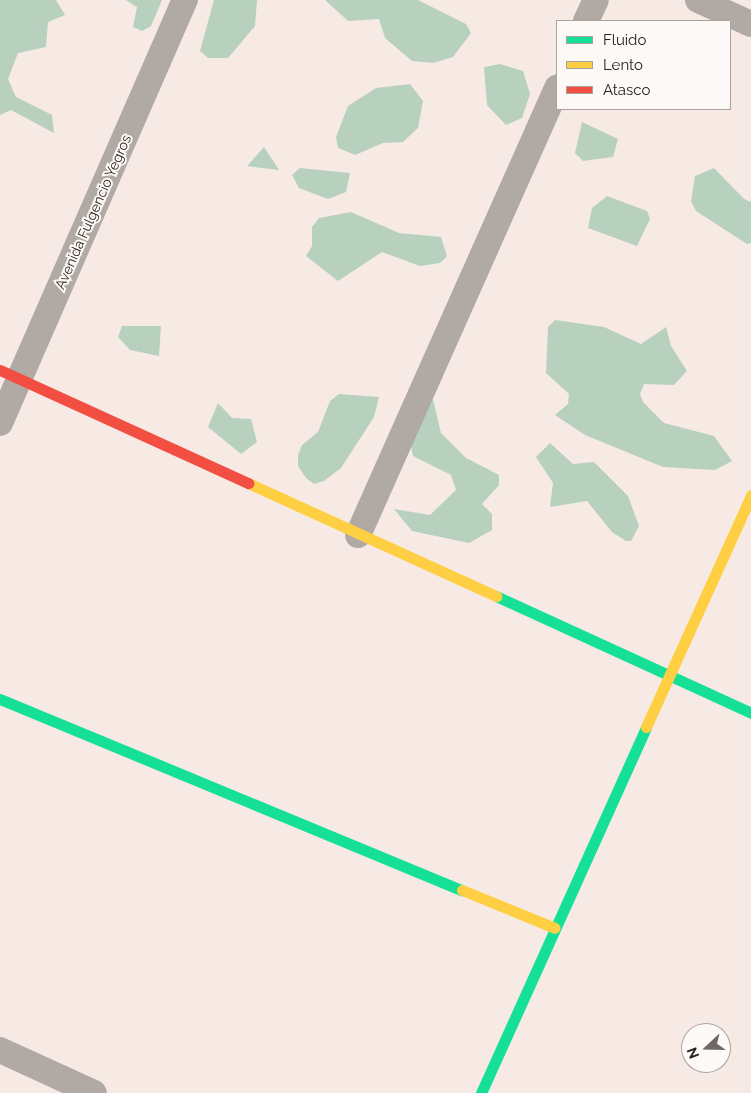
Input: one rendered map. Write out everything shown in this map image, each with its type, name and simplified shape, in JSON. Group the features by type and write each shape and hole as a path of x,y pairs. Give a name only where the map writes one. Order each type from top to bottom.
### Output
{"street":[{"name":"Avenida Fulgencio Yegros","path":"0,423 10,375 185,0"},
{"path":"586,20 596,0"},
{"path":"698,0 751,24"},
{"path":"358,535 556,89"},
{"path":"10,375 751,713"},
{"path":"481,1093 751,494"},
{"path":"0,699 555,928"},
{"path":"0,1050 94,1093"}],"green space":[{"path":"0,0 56,0 65,15 48,22 46,47 18,53 8,79 16,97 52,115 54,133 11,110 0,115"},
{"path":"126,0 162,0 151,26 142,31 133,27 137,7"},
{"path":"214,0 257,0 255,26 228,58 208,58 200,51"},
{"path":"325,0 418,0 466,24 471,33 453,57 433,63 412,61 385,38 379,19 348,21"},
{"path":"500,64 523,71 530,94 522,118 506,125 487,105 484,67"},
{"path":"410,84 423,101 418,128 403,142 383,143 355,155 338,148 336,137 348,106 376,88"},
{"path":"582,122 618,139 613,157 583,161 575,153"},
{"path":"264,147 279,170 247,166"},
{"path":"300,168 350,173 346,192 328,199 299,188 292,175"},
{"path":"714,168 744,199 751,202 751,243 747,244 696,211 691,201 695,176"},
{"path":"607,196 647,211 650,219 637,246 588,228 592,208"},
{"path":"351,212 399,233 441,237 447,256 440,263 420,266 382,252 338,281 306,256 312,246 312,227 319,218"},
{"path":"555,320 604,327 641,344 666,327 671,346 687,371 674,385 644,384 640,394 643,402 664,423 714,436 732,461 715,470 663,467 585,435 555,415 568,404 569,394 546,373 548,327"},
{"path":"122,326 161,326 159,356 130,350 118,337"},
{"path":"431,391 441,433 466,458 499,475 499,485 482,504 492,514 492,530 469,543 412,531 394,509 430,515 456,490 451,475 413,456 407,426"},
{"path":"339,394 379,397 374,417 341,468 324,481 314,484 306,478 298,466 298,455 302,445 318,432 330,401"},
{"path":"218,403 232,418 251,419 257,442 241,454 208,427"},
{"path":"550,443 573,464 594,462 628,496 639,526 631,541 626,541 612,532 587,501 550,507 553,483 536,457"}],"traffic: fast":[{"path":"496,596 751,713"},
{"path":"0,699 462,890"},
{"path":"481,1093 646,727"}],"traffic: slow":[{"path":"248,483 496,596"},
{"path":"646,727 751,495"},
{"path":"462,890 555,928"}],"traffic: jam":[{"path":"0,370 248,483"}]}
